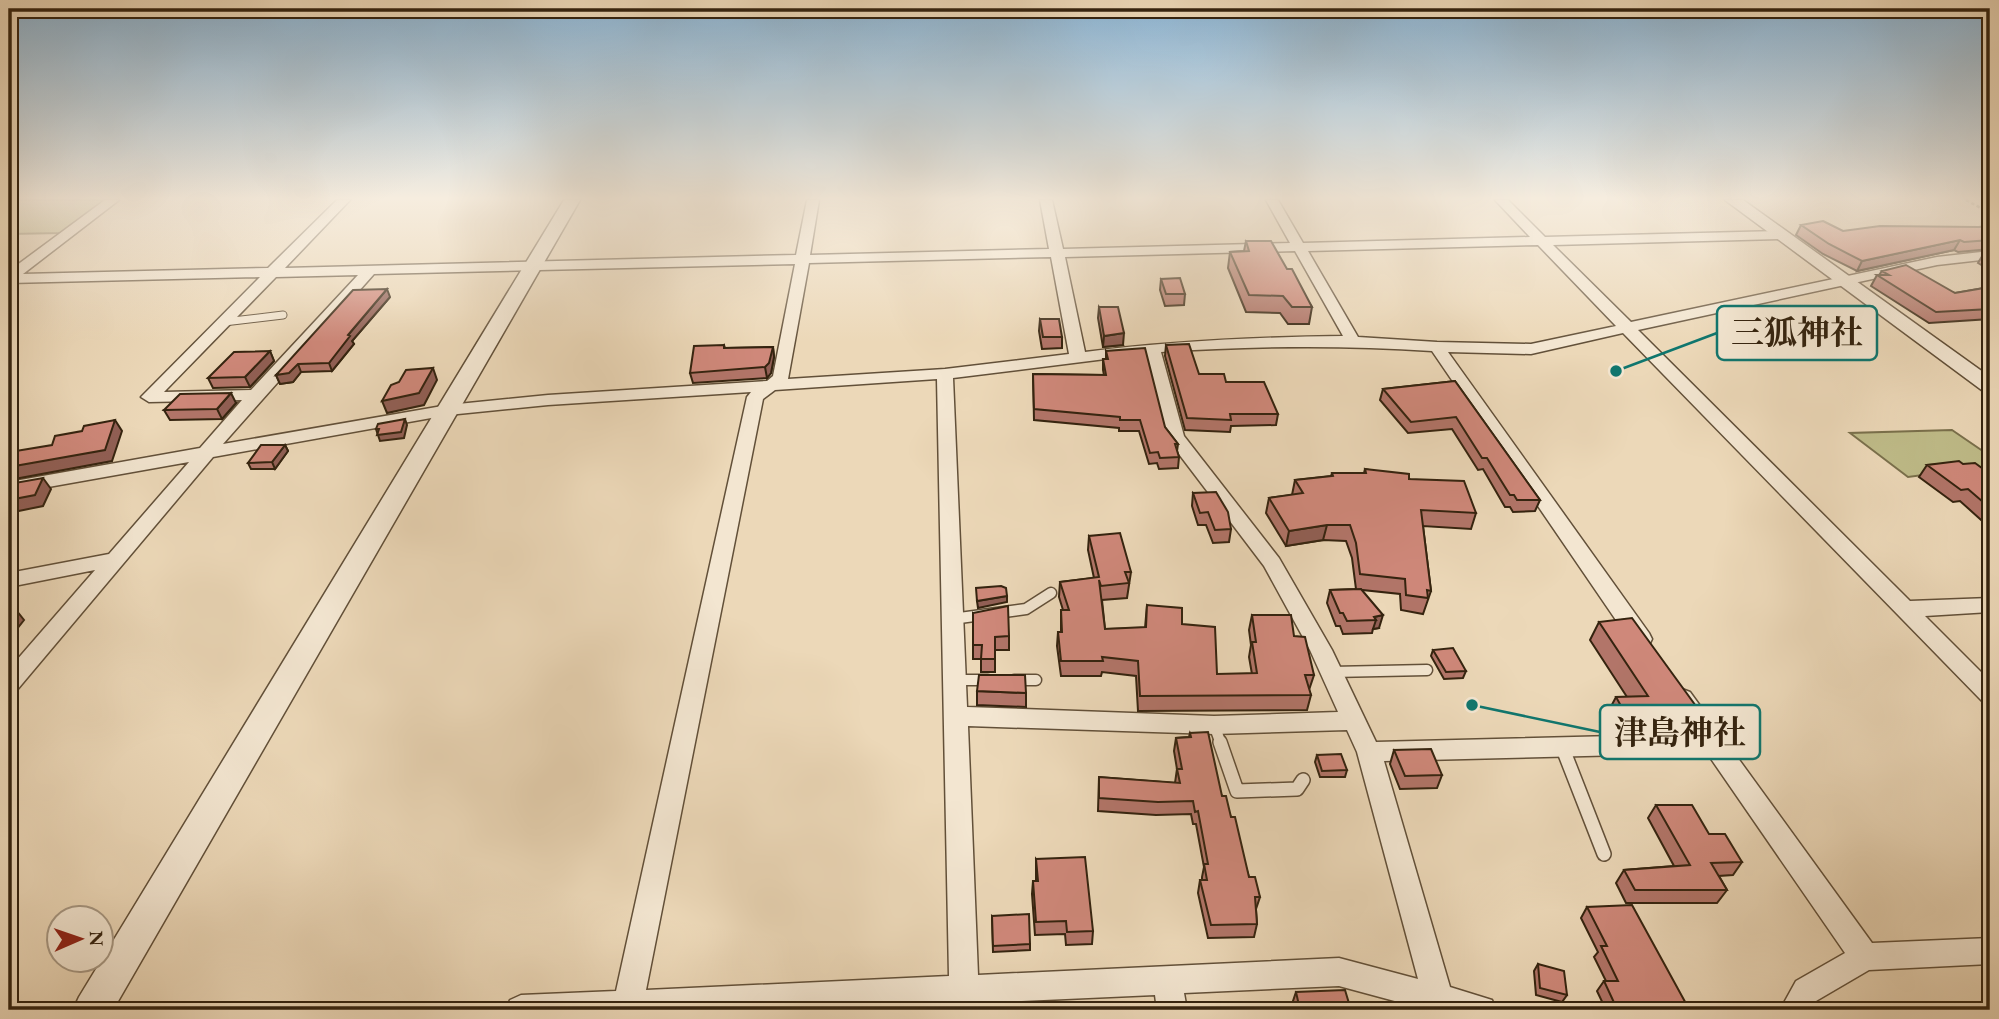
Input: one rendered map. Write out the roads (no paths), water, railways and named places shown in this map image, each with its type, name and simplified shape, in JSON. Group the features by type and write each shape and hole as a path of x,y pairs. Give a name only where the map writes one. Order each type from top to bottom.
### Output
{"street":[{"path":"9,278 50,248"},
{"path":"256,395 149,397 297,248"},
{"path":"92,1010 544,248"},
{"path":"628,1007 755,397 781,378 804,248"},
{"path":"1056,248 1078,357"},
{"path":"9,278 1278,248"},
{"path":"1300,248 1353,341"},
{"path":"1548,248 1990,695"},
{"path":"1797,248 1990,387"},
{"path":"9,488 448,410 945,374 1152,348 1242,342 1353,341 1437,347 1531,349 1842,280 1937,261 1990,255"},
{"path":"9,684 112,560 370,270"},
{"path":"1437,347 1652,656"},
{"path":"1152,348 1175,437 1272,563 1332,672 1369,752 1438,997"},
{"path":"945,374 964,988"},
{"path":"9,580 112,560"},
{"path":"1905,608 1990,605"},
{"path":"1668,678 1865,957"},
{"path":"957,716 1214,725 1355,721"},
{"path":"1369,752 1714,743"},
{"path":"1795,1010 1806,991 1865,957 1990,951"},
{"path":"521,1010 1339,972 1480,1010"},
{"path":"1167,980 1172,1010"}],"lane":[{"path":"224,322 283,315"},
{"path":"952,619 1026,608 1051,593"},
{"path":"1332,672 1427,670"},
{"path":"954,680 1036,680"},
{"path":"1214,725 1237,791 1297,789 1303,780"},
{"path":"1563,749 1604,854"}],"place":[{"name":"三狐神社","path":"1616,371"},
{"name":"津島神社","path":"1472,705"}]}
